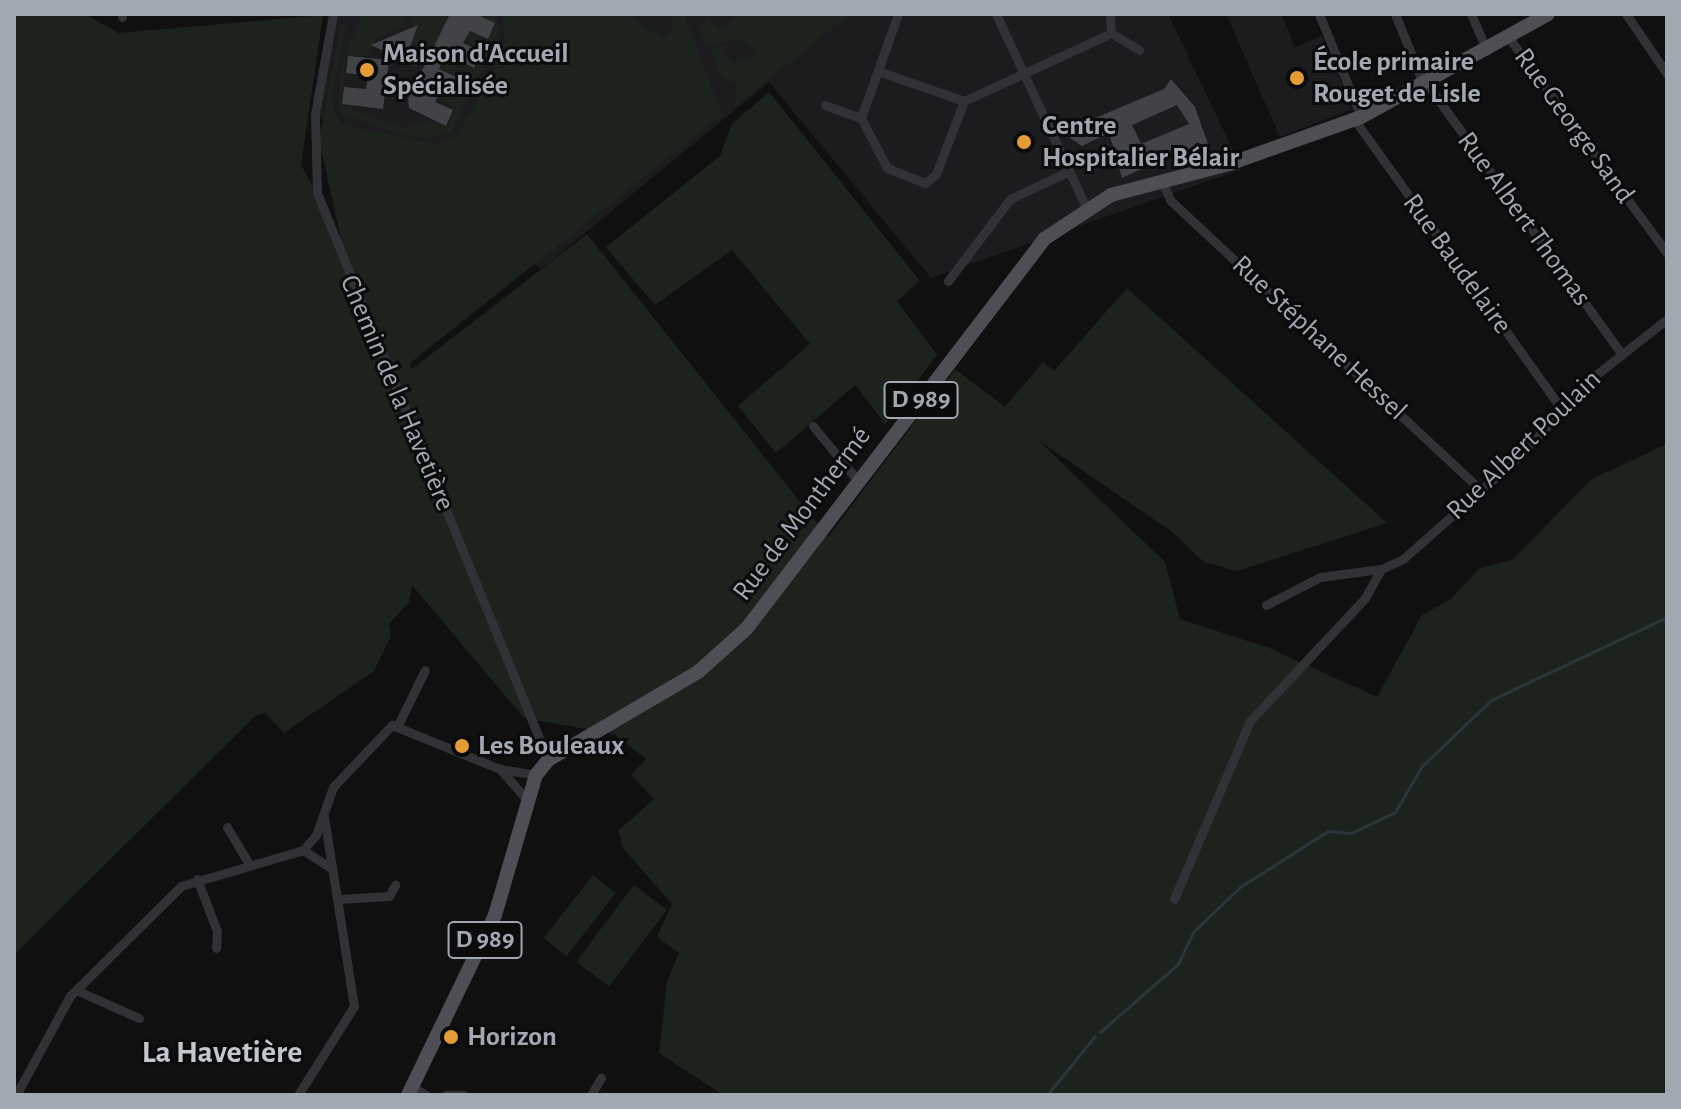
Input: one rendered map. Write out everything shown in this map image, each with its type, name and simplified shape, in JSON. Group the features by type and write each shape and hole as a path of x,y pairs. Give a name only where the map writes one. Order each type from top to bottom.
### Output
{"main road":[{"name":"Rue de Monthermé","path":"410,1091 490,928 536,775 548,760 669,692 738,637 1044,239 1086,207 1357,118 1487,52 1547,14"}],"street":[{"name":"Chemin de la Havetière","path":"333,14 315,114 317,193 548,760"},
{"path":"861,118 898,14"},
{"path":"996,14 1086,207"},
{"path":"1110,14 1111,33"},
{"name":"Rue Baudelaire","path":"1319,14 1357,118 1562,409"},
{"name":"Rue Albert Thomas","path":"1395,14 1426,85 1621,353"},
{"path":"1471,14 1487,52"},
{"path":"1626,14 1667,74"},
{"path":"878,71 964,101 1111,33"},
{"path":"1111,33 1139,50"},
{"name":"Rue George Sand","path":"1509,38 1667,253"},
{"path":"825,105 861,118 887,168 925,183 936,174 964,101"},
{"path":"948,281 1010,199 1069,171"},
{"name":"Rue Stéphane Hessel","path":"1162,182 1171,201 1481,490"},
{"name":"Rue Albert Poulain","path":"1381,569 1403,559 1481,490 1621,353 1667,319"},
{"path":"813,426 859,482"},
{"path":"1266,605 1320,577 1381,569"},
{"path":"1174,899 1250,721 1365,598 1381,569"},
{"path":"16,1095 76,990 181,886 303,850 333,787 378,735 398,725 425,670"},
{"path":"398,725 500,769 536,775"},
{"path":"500,769 528,801"},
{"path":"298,1095 354,1006 340,899 323,813"},
{"path":"227,827 249,864"},
{"path":"303,850 332,869"},
{"path":"197,879 217,931 216,948"},
{"path":"340,899 389,896 395,885"},
{"path":"76,990 139,1018"},
{"path":"591,1095 601,1078"},
{"path":"410,1091 426,1095"},
{"path":"446,1095 464,1095"}],"shaded area":[{"path":"14,14 85,14 118,33 323,15 301,165 341,239 319,140 341,24 346,25 331,101 341,124 437,145 456,135 477,102 505,39 502,14 624,14 663,39 673,27 671,14 684,14 722,115 410,363 412,369 587,234 828,537 955,369 1005,407 1043,362 1054,371 1127,288 1387,523 1237,571 1204,562 1171,531 1038,440 1165,562 1180,619 1269,648 1377,697 1422,615 1450,600 1480,568 1512,560 1592,479 1667,444 1667,1095 723,1095 659,1053 667,981 679,953 657,937 672,904 622,847 619,830 654,799 631,775 646,759 614,734 524,718 412,585 409,602 389,624 391,636 374,671 284,733 265,713 255,716 14,955"},
{"name":"Centre Hospitalier Bélair","path":"337,14 1168,14 1242,169 931,278 769,82 541,269 315,114"},
{"path":"363,14 403,14 404,26 379,36 367,57 346,55 341,105 403,128 431,121 447,127 456,108 438,99 442,92 459,100 468,82 441,68 447,56 475,68 484,50 466,41 469,33 488,41 496,23 479,14 494,15 500,32 451,132 429,138 404,135 342,114 338,102 343,59"},
{"path":"413,14 450,14 434,53 427,53 426,46 411,46 419,25 412,25"},
{"path":"739,14 850,14 734,107 738,84 722,78 710,50 728,46 722,54 734,64 757,54 742,40 707,44 699,28 708,17 723,32"},
{"name":"École primaire Rouget de Lisle","path":"1226,14 1281,14 1295,47 1322,36 1352,109 1280,137"},
{"path":"769,92 920,281 897,301 937,355 885,424 855,385 776,453 738,406 810,344 732,250 655,305 606,247 720,156 732,124"},
{"path":"593,875 616,893 567,956 544,938"},
{"path":"634,885 667,910 609,986 576,962"}],"building":[{"path":"450,14 476,14 495,23 488,39 470,31 463,43 482,52 474,68 446,54 439,69 467,82 459,98 441,89 435,102 453,110 446,126 409,108 408,99"},
{"path":"418,25 410,47 426,47 426,62 415,66 371,45"},
{"path":"348,56 389,60 383,109 342,104 344,87 366,89 368,76 346,73"},
{"path":"1171,79 1195,107 1209,147 1178,152 1122,178 1109,133 1082,146 1070,138 1067,130 1164,89","holes":["1177,105 1189,124 1141,144 1132,125"]}],"waterway":[{"path":"1100,1032 1178,964 1193,932 1240,887 1328,831 1351,833 1395,812 1422,766 1491,700 1667,617"},
{"path":"1047,1095 1095,1036"}],"place":[{"name":"Maison d'Accueil Spécialisée","path":"367,70"},
{"name":"École primaire Rouget de Lisle","path":"1297,78"},
{"name":"Centre Hospitalier Bélair","path":"1024,142"},
{"name":"Les Bouleaux","path":"462,746"},
{"name":"Horizon","path":"451,1037"}],"district":[{"name":"La Havetière","path":"222,1052"}]}
